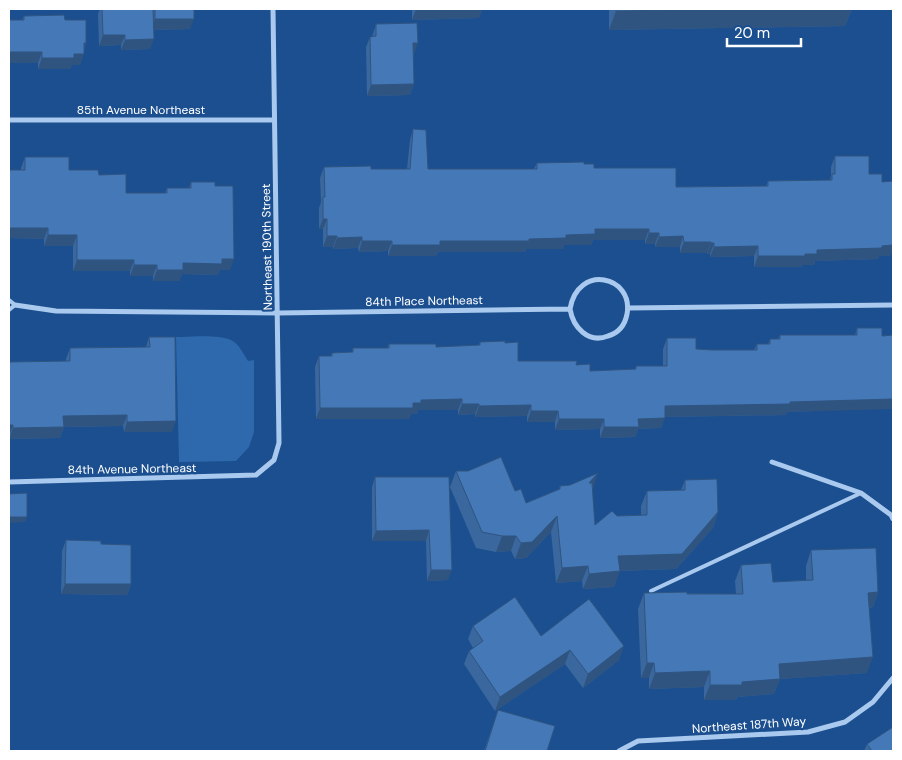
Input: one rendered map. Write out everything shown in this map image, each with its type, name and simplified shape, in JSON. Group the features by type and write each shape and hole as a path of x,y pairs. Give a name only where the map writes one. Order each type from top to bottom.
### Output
{"street":[{"name":"Northeast 190th Street","path":"256,476 274,460 279,443 273,9"},
{"name":"85th Avenue Northeast","path":"9,120 274,120"},
{"path":"594,280 604,280 613,283 622,290 628,308 627,318 622,327 614,334 604,338 595,338 577,328 572,319 570,309 576,290 594,280"},
{"name":"84th Place Northeast","path":"15,305 56,311 278,313 570,309"},
{"path":"628,308 893,305"},
{"path":"772,462 861,492 891,515 893,519"},
{"name":"84th Avenue Northeast","path":"9,482 256,476"},
{"name":"Northeast 187th Way","path":"619,751 638,741 808,732 845,722 874,702 893,678"}],"lane":[{"path":"9,300 15,305 9,310"},
{"path":"651,591 861,492"}],"shaded area":[{"path":"212,336 225,338 231,340 241,349 248,361 254,360 254,432 249,447 236,461 179,462 176,337"}],"building":[{"path":"102,9 153,9 154,39 125,40 125,35 103,35"},
{"path":"155,9 194,9 194,19 155,19"},
{"path":"616,9 727,9 616,11"},
{"path":"64,15 65,20 86,20 84,54 74,54 74,58 42,58 42,52 9,52 9,20 24,20 24,16"},
{"path":"417,23 418,43 413,43 414,84 371,85 370,37 376,36 376,24"},
{"path":"413,129 426,130 428,169 537,169 537,163 584,162 584,164 594,164 594,168 676,168 676,187 768,186 768,181 832,180 832,174 835,174 835,156 869,156 869,174 882,174 882,182 893,181 893,245 882,246 882,248 817,250 817,254 805,254 805,256 758,256 758,246 714,247 714,243 711,242 684,242 683,236 659,237 659,233 649,233 649,229 595,229 595,234 566,235 566,238 529,239 529,241 440,241 440,245 392,245 392,241 362,241 362,237 337,238 337,236 327,236 327,219 323,219 323,197 325,197 324,167 371,166 371,169 410,169"},
{"path":"25,157 69,157 69,170 98,170 99,175 126,174 126,193 167,193 167,188 191,188 191,182 215,182 215,186 233,186 234,259 222,259 222,264 183,263 183,270 157,270 157,265 134,265 134,260 77,260 77,235 48,235 48,228 9,228 9,170 25,170"},
{"path":"857,328 882,328 882,336 893,335 893,399 790,402 790,404 665,406 665,418 638,419 639,427 604,427 604,419 559,419 558,411 531,411 531,405 479,406 479,404 462,404 462,399 421,400 421,403 413,403 413,408 320,408 319,356 332,356 332,353 353,352 353,348 389,348 389,344 436,344 436,347 480,345 480,342 518,342 518,361 577,361 576,365 590,364 590,371 636,369 636,366 667,366 667,338 696,338 696,349 757,350 757,344 770,344 770,339 780,339 780,335 857,335"},
{"path":"149,337 175,337 176,421 127,422 127,415 63,416 64,427 13,428 13,425 9,425 9,362 70,361 70,348 150,347"},
{"path":"501,457 515,491 521,489 526,503 560,489 560,486 570,485 598,473 589,483 592,483 595,525 612,511 617,516 647,515 647,491 685,490 685,480 717,479 718,512 682,554 618,556 620,571 589,574 588,566 562,568 557,516 532,542 521,543 516,536 502,536 482,532 456,471 468,471"},
{"path":"375,477 449,477 452,570 431,570 429,530 376,531"},
{"path":"27,493 27,517 9,517 9,494"},
{"path":"66,540 101,541 101,544 131,545 131,584 65,584"},
{"path":"876,548 878,592 868,593 873,657 779,664 780,679 742,682 742,685 710,685 710,671 655,673 654,663 647,663 644,593 743,594 741,565 771,563 773,582 813,580 811,550"},
{"path":"515,597 541,636 589,599 624,646 588,674 570,650 500,697 469,651 483,641 473,626"},
{"path":"498,710 555,726 547,751 485,751"},
{"path":"893,727 893,751 872,751 867,744"}]}
